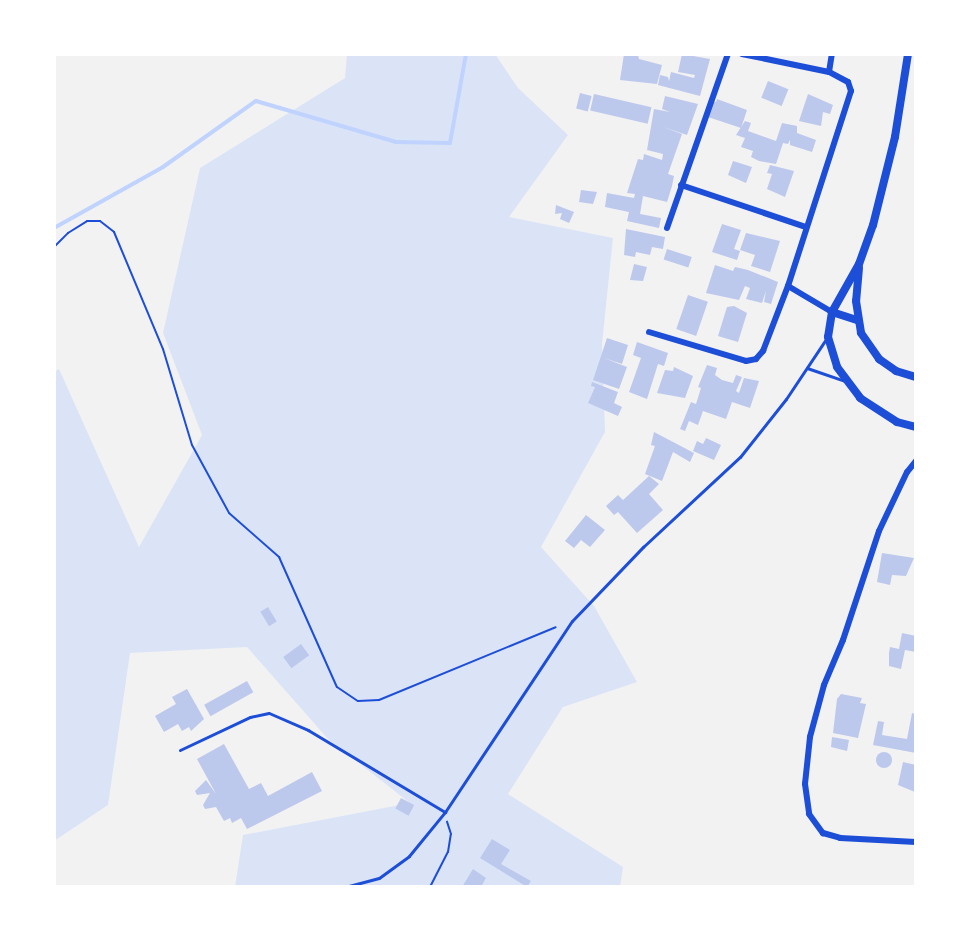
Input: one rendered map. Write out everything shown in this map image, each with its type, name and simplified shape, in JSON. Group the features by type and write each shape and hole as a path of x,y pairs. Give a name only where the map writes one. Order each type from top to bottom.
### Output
{"street":[{"path":"667,228 728,54"},
{"path":"649,332 746,361 756,359 763,351 788,286 851,91 848,82 829,72 742,54"},
{"path":"829,72 832,54"},
{"path":"908,54 884,188 859,264 832,312 828,337 830,351 847,382 874,409 916,427"},
{"path":"681,185 806,227"},
{"path":"859,264 857,320 867,344 879,359 896,371 916,377"},
{"path":"788,286 832,312 857,320"},
{"path":"916,461 907,472 879,531 824,685 810,737 805,784 809,814 823,833 840,838 916,842"}],"lane":[{"path":"345,887 379,878 393,869 445,812 572,621 643,547 740,457 828,337"},
{"path":"807,368 822,370 847,382"},
{"path":"180,750 250,717 269,713 308,730 445,812"}],"path":[{"path":"54,247 87,221 100,221 114,232 157,333 192,445 205,472 229,513 279,557 330,676 348,695 358,701 379,700 572,621"},
{"path":"430,887 448,852 451,834 445,812"}],"shaded area":[{"path":"347,54 495,54 518,88 568,135 509,217 613,238 602,344 605,432 541,547 594,606 637,682 563,707 508,794 623,867 620,887 235,887 243,835 410,803 328,739 247,647 130,653 108,805 54,841 54,372 59,369 139,547 202,435 163,333 200,168 345,78"}],"building":[{"path":"624,54 638,55 639,59 662,65 657,84 620,80"},
{"path":"682,54 710,59 700,96 658,85 660,75 668,77 669,81 671,72 694,78 695,75 678,72"},
{"path":"768,81 788,89 782,106 761,98"},
{"path":"580,93 592,96 588,111 576,109"},
{"path":"594,94 651,107 648,124 590,111"},
{"path":"808,94 833,105 830,114 823,112 821,126 799,121"},
{"path":"665,96 698,104 687,135 663,127 682,134 668,174 674,176 672,186 667,202 643,196 640,214 661,218 659,228 627,221 629,212 605,207 607,193 634,198 635,194 627,193 638,159 643,160 644,154 662,160 663,154 647,150 654,109 670,112 662,109"},
{"path":"717,99 747,110 741,128 708,117 712,101 716,102"},
{"path":"745,121 751,123 748,131 776,141 782,123 797,126 797,133 816,140 812,152 790,145 790,140 788,144 783,143 776,164 759,161 751,157 753,151 741,147 745,138 736,135"},
{"path":"733,161 752,167 746,183 728,175"},
{"path":"770,165 794,171 785,197 767,189 772,174 767,173"},
{"path":"581,190 597,192 593,204 579,202"},
{"path":"556,205 574,212 569,223 560,219 562,213 555,214"},
{"path":"722,224 741,230 734,249 740,251 737,260 712,252"},
{"path":"626,229 665,237 663,249 652,247 650,255 636,252 635,257 624,255"},
{"path":"746,233 780,241 770,272 751,266 755,255 740,250"},
{"path":"667,249 692,257 688,267 664,259"},
{"path":"634,264 647,267 643,281 630,280"},
{"path":"715,265 733,271 735,267 748,270 778,282 771,304 764,302 766,291 762,303 746,299 750,288 745,286 739,300 706,293"},
{"path":"688,295 708,302 696,336 676,329"},
{"path":"734,306 747,313 738,342 718,336 727,307"},
{"path":"607,338 628,345 622,364 604,358 627,367 619,389 593,380"},
{"path":"637,342 668,353 664,366 658,364 647,399 629,392 641,358 633,355"},
{"path":"707,365 717,368 715,375 722,380 733,383 736,375 742,377 736,391 739,393 744,378 759,381 750,408 732,402 726,419 703,411 698,425 689,421 685,431 680,429 691,402 696,404 701,388 698,387"},
{"path":"674,367 693,376 685,398 657,393 665,370 673,371"},
{"path":"592,382 618,392 614,403 622,407 618,416 588,403 595,387 591,386"},
{"path":"654,432 694,453 690,462 673,452 662,481 645,474 655,446 651,445"},
{"path":"706,438 721,445 714,460 693,451 697,441 703,444"},
{"path":"649,476 659,484 649,494 663,510 637,533 618,512 614,515 606,506 618,495 623,500"},
{"path":"586,515 605,530 590,547 581,540 574,548 565,541"},
{"path":"882,553 914,558 906,576 892,575 890,585 877,582"},
{"path":"268,607 277,622 269,626 260,612"},
{"path":"902,633 916,636 916,652 905,650 901,669 889,666 889,653 890,647 899,649"},
{"path":"301,644 309,655 291,668 283,657"},
{"path":"247,681 253,692 210,716 204,705"},
{"path":"187,689 204,719 191,731 189,727 182,731 178,724 164,732 155,716 176,704 172,697"},
{"path":"841,694 862,698 860,703 866,704 858,738 833,733 837,699"},
{"path":"912,713 916,714 916,753 873,745 878,721 884,722 882,735 907,739"},
{"path":"832,737 849,740 847,751 831,747"},
{"path":"224,744 249,789 261,783 268,796 312,772 322,791 247,829 241,818 232,823 230,818 224,821 216,807 205,809 203,805 210,793 197,795 195,791 206,780 216,794 197,759"},
{"path":"881,752 887,752 892,760 890,766 881,768 876,763 876,757"},
{"path":"903,762 916,765 915,792 898,785"},
{"path":"401,798 414,805 409,816 395,809"},
{"path":"492,839 510,850 501,864 531,881 527,887 480,858"},
{"path":"473,869 486,878 482,885 487,887 462,887"}],"waterway":[{"path":"54,228 163,167 256,101 396,142 450,143 466,54"}]}
